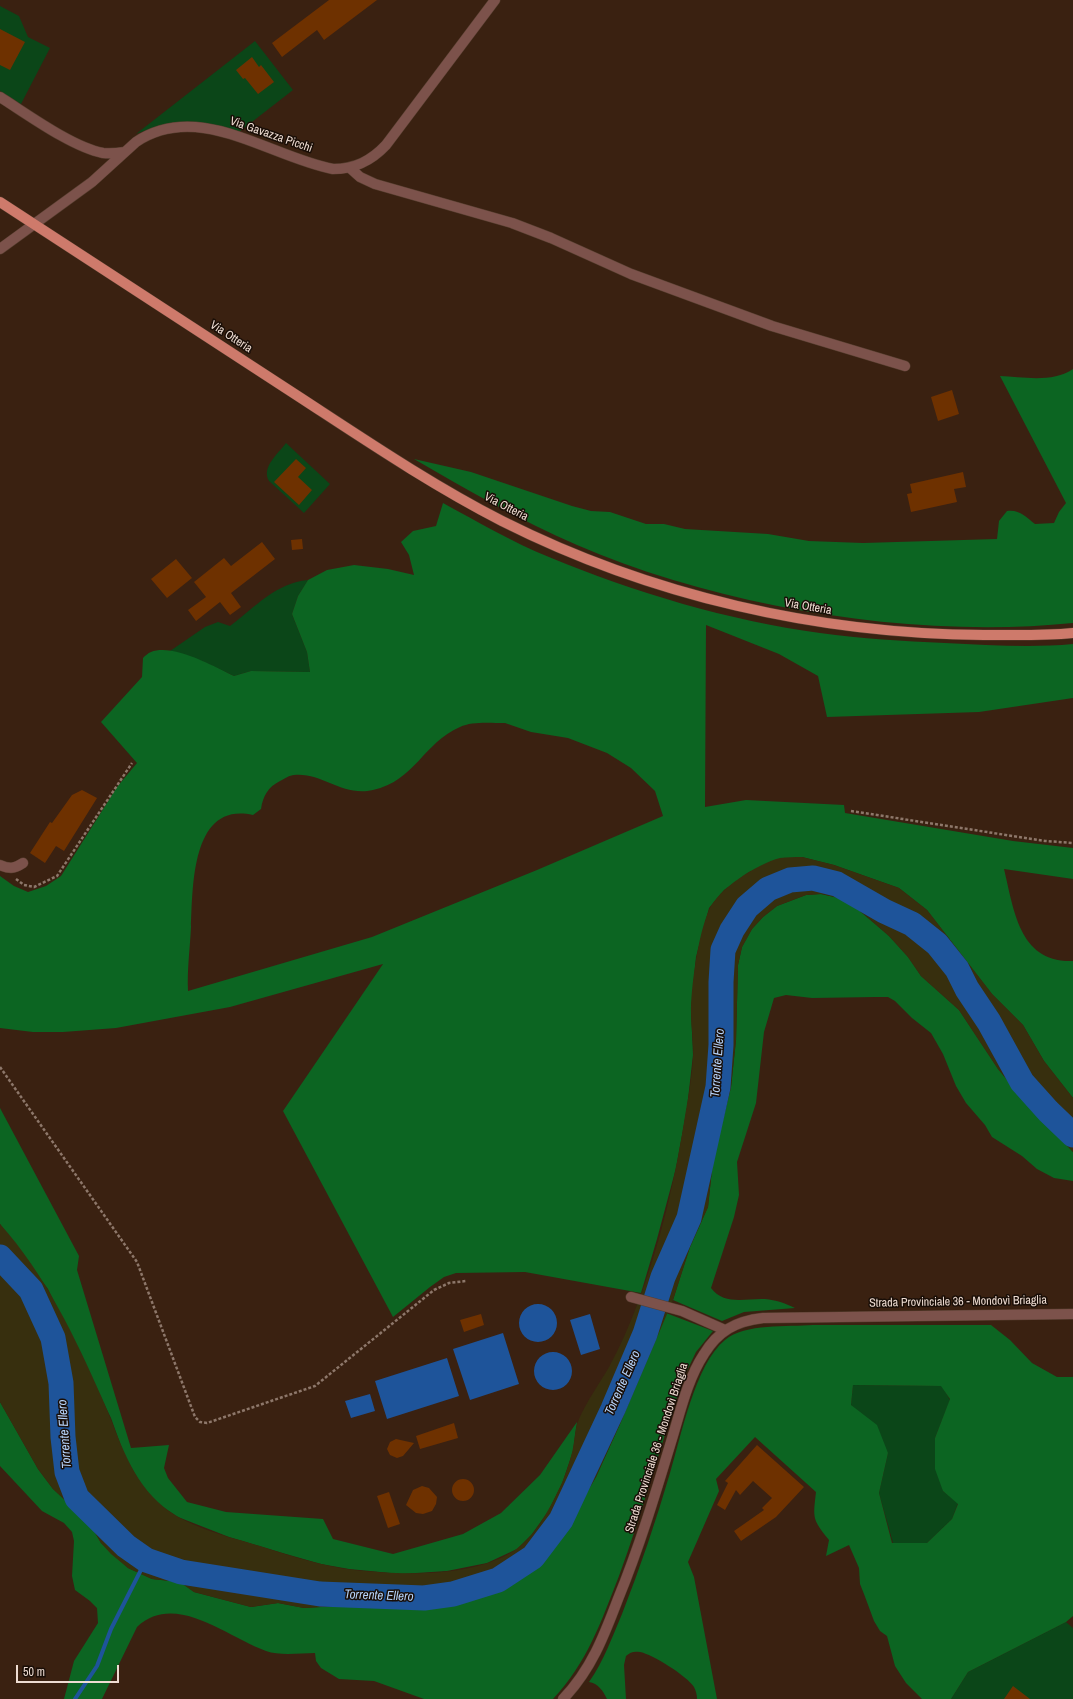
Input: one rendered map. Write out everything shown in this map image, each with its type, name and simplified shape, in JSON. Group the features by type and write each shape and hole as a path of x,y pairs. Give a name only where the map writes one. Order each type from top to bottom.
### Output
{"main road":[{"name":"Via Otteria","path":"0,202 309,403 456,495 503,521 595,561 650,582 695,596 825,624 915,633 1030,635 1073,633"}],"street":[{"name":"Via Gavazza Picchi","path":"0,249 92,182 136,142 167,129 197,126 227,134 328,168 350,168 370,159 386,145 495,0"},
{"path":"0,97 48,128 90,149 105,153 125,152"},
{"path":"350,168 360,177 375,184 512,223 552,238 631,274 766,324 905,366"},
{"path":"0,865 9,869 17,867 23,863"},
{"path":"631,1297 682,1311 725,1330"},
{"name":"Strada Provinciale 36 - Mondovì Briaglia","path":"563,1699 586,1672 600,1646 641,1540 690,1382 704,1354 725,1330 740,1322 763,1318 1073,1314"}],"path":[{"path":"0,865 24,885 34,886 47,882 57,876 132,763"},
{"path":"851,811 1038,840 1073,843"},
{"path":"0,1067 136,1262 195,1416 200,1422 207,1423 315,1386 434,1290 449,1283 466,1281"}],"green space":[{"path":"0,6 19,16 28,37 50,48 21,104 0,91"},
{"path":"255,41 293,90 239,132 212,125 188,122 175,123 136,134"},
{"path":"1073,369 1073,623 1012,627 949,626 885,622 820,614 756,602 694,586 634,567 577,545 494,504 414,459 471,472 572,506 591,511 610,512 646,524 664,524 685,529 768,534 809,541 863,543 997,539 999,521 1007,511 1019,512 1035,524 1054,523 1059,512 1066,503 1000,376 1047,378"},
{"path":"286,443 330,484 304,513 269,481 267,476 269,466"},
{"path":"443,503 495,532 535,551 581,570 682,604 786,628 882,640 1009,646 1073,644 1073,698 979,712 827,717 818,676 779,654 706,625 705,807 746,800 844,805 845,813 1013,841 1073,848 1073,879 1004,869 1016,917 1030,944 1041,953 1055,959 1073,961 1073,1098 1044,1061 1023,1025 992,994 927,910 899,888 834,865 802,857 749,872 724,890 709,908 696,957 691,1010 693,1055 687,1108 676,1168 641,1293 525,1272 456,1273 444,1277 393,1317 283,1111 383,964 230,1007 116,1028 63,1032 33,1032 0,1028 0,876 14,886 28,892 46,886 61,876 117,787 137,763 101,722 142,677 143,658 151,652 160,650 182,653 234,676 251,671 310,672 307,652 292,614 298,596 308,580 327,570 354,565 388,569 414,575 409,555 401,542 413,531 436,526","holes":["505,723 531,732 568,738 607,753 631,768 655,791 663,816 537,870 372,937 188,991 188,967 195,870 200,851 207,834 217,821 233,814 253,815 261,809 263,800 269,789 276,783 292,775 314,777 342,788 352,790 373,790 387,785 399,779 447,734 465,725"]},
{"path":"308,580 298,596 292,614 307,652 310,672 251,671 234,676 204,662 170,651 205,627 218,622 230,626 266,597 276,591 296,582"},
{"path":"821,894 839,898 855,907 889,936 908,957 921,976 959,1010 998,1069 1073,1152 1073,1181 1054,1178 1037,1169 1022,1156 992,1137 985,1125 966,1103 956,1086 943,1054 931,1033 912,1018 895,1001 888,997 812,998 786,995 774,998 764,1032 756,1103 737,1162 739,1195 734,1217 711,1288 716,1294 729,1299 769,1299 795,1308 744,1312 722,1321 673,1300 690,1247 708,1207 713,1160 731,1087 736,1040 738,965 742,947 752,929 763,917 777,906 806,895"},
{"path":"0,1108 79,1256 77,1270 131,1448 169,1445 164,1468 168,1478 187,1502 226,1512 323,1519 333,1539 393,1554 463,1534 501,1513 540,1475 577,1422 573,1451 563,1481 549,1510 532,1534 517,1549 487,1563 447,1571 401,1574 349,1569 321,1564 286,1554 229,1537 178,1517 160,1505 144,1489 125,1457 111,1418 48,1289 0,1224"},
{"path":"666,1313 713,1331 696,1352 684,1377 628,1551 599,1626 575,1671 553,1699 424,1699 374,1681 339,1679 321,1668 316,1661 315,1653 272,1653 201,1620 184,1615 168,1614 152,1617 137,1627 102,1699 64,1699 74,1661 98,1623 97,1608 75,1590 72,1576 74,1541 72,1532 64,1523 42,1511 0,1466 0,1402 38,1469 53,1489 67,1502 83,1512 101,1543 128,1568 152,1579 180,1582 194,1592 251,1607 278,1603 304,1608 338,1606 385,1608 502,1587 548,1556 596,1477 620,1424"},
{"path":"813,1325 991,1325 1010,1340 1032,1363 1057,1377 1073,1377 1073,1616 1066,1622 968,1672 951,1699 922,1699 906,1683 895,1666 887,1636 880,1631 874,1621 860,1584 859,1568 849,1545 826,1556 829,1540 819,1527 815,1518 814,1508 816,1492 755,1437 716,1479 719,1491 688,1562 694,1577 717,1699 697,1699 694,1687 684,1677 653,1657 636,1652 626,1656 624,1665 626,1699 607,1699 598,1686 589,1682 599,1666 622,1614 648,1544 690,1402 705,1366 714,1351 725,1340 733,1335 755,1328","holes":["853,1385 941,1386 950,1399 935,1438 935,1469 943,1491 958,1504 952,1519 927,1543 892,1543 879,1493 888,1453 877,1425 851,1405"]},
{"path":"853,1385 942,1386 950,1400 935,1438 943,1491 958,1503 952,1519 927,1543 893,1543 879,1493 888,1453 851,1405"},
{"path":"1066,1622 1073,1628 1073,1699 951,1699 968,1672"}],"sand":[{"path":"802,857 834,865 899,888 927,910 992,994 1023,1025 1044,1061 1073,1098 1073,1152 998,1069 959,1010 921,976 908,957 889,936 855,906 839,898 821,894 806,895 777,906 763,917 752,929 742,947 738,965 736,1040 731,1087 713,1160 708,1207 690,1247 673,1300 596,1477 554,1548 540,1563 502,1587 472,1599 442,1607 385,1608 338,1606 304,1608 278,1603 251,1607 194,1592 180,1582 152,1579 128,1568 111,1554 101,1543 83,1512 67,1502 53,1489 38,1469 0,1402 0,1224 16,1243 45,1285 70,1329 92,1375 131,1466 148,1491 168,1511 206,1530 307,1560 354,1570 394,1573 437,1572 479,1566 498,1559 523,1544 543,1520 562,1483 570,1461 578,1422 617,1352 631,1321 646,1281 667,1209 682,1134 693,1064 691,1013 692,989 698,946 709,910 714,902 729,886 739,878 760,866 780,858"}],"water":[{"path":"538,1304 548,1307 554,1313 557,1323 554,1333 548,1339 538,1342 528,1339 522,1333 519,1323 522,1313 528,1307"},
{"path":"590,1314 600,1349 581,1355 570,1320"},
{"path":"503,1333 519,1384 470,1400 453,1349"},
{"path":"553,1352 563,1355 569,1361 572,1371 569,1381 563,1387 553,1390 543,1387 537,1381 534,1371 537,1361 543,1355"},
{"path":"447,1358 459,1396 387,1419 375,1381"},
{"path":"370,1394 375,1411 351,1418 345,1401"}],"building":[{"path":"329,0 377,0 324,40 317,30 282,57 272,43"},
{"path":"0,29 25,42 10,70 0,65"},
{"path":"252,57 259,67 261,65 274,82 258,94 245,78 243,79 236,70"},
{"path":"952,390 959,414 938,421 931,397"},
{"path":"296,459 306,468 298,477 312,490 299,505 274,482"},
{"path":"963,472 966,487 954,489 957,502 911,512 907,494 912,493 910,484"},
{"path":"302,539 303,549 292,550 291,540"},
{"path":"262,542 275,559 231,593 241,607 230,615 220,602 196,621 188,610 206,597 194,582 224,558 231,566"},
{"path":"176,559 192,578 167,598 151,579"},
{"path":"82,790 97,798 64,851 56,846 45,863 30,853 50,822 52,823 72,795"},
{"path":"481,1314 484,1325 464,1332 460,1320"},
{"path":"454,1423 458,1438 420,1449 416,1436"},
{"path":"396,1439 414,1443 403,1456 397,1458 390,1455 387,1449 390,1442"},
{"path":"757,1445 804,1487 776,1517 741,1541 734,1531 764,1510 762,1508 772,1498 753,1481 740,1495 736,1490 725,1510 717,1505 728,1483 725,1481"},
{"path":"463,1479 471,1482 474,1490 471,1498 463,1501 455,1498 452,1490 455,1482"},
{"path":"422,1486 429,1488 437,1497 436,1504 432,1511 423,1514 416,1513 406,1505 413,1490"},
{"path":"389,1492 400,1524 388,1528 377,1496"},
{"path":"1013,1686 1030,1699 1004,1699"}],"waterway":[{"name":"Torrente Ellero","path":"0,1257 31,1290 53,1338 61,1383 63,1437 67,1472 77,1498 126,1546 146,1560 181,1572 320,1594 424,1598 453,1594 498,1580 533,1557 561,1520 613,1409 645,1334 663,1277 689,1218 718,1087 721,1045 721,982 723,950 732,930 747,907 768,889 790,880 813,878 837,884 884,911 912,924 937,944 957,969 967,989 989,1022 1022,1082 1048,1111 1073,1135"},
{"path":"75,1699 97,1666 111,1629 146,1560"}]}
